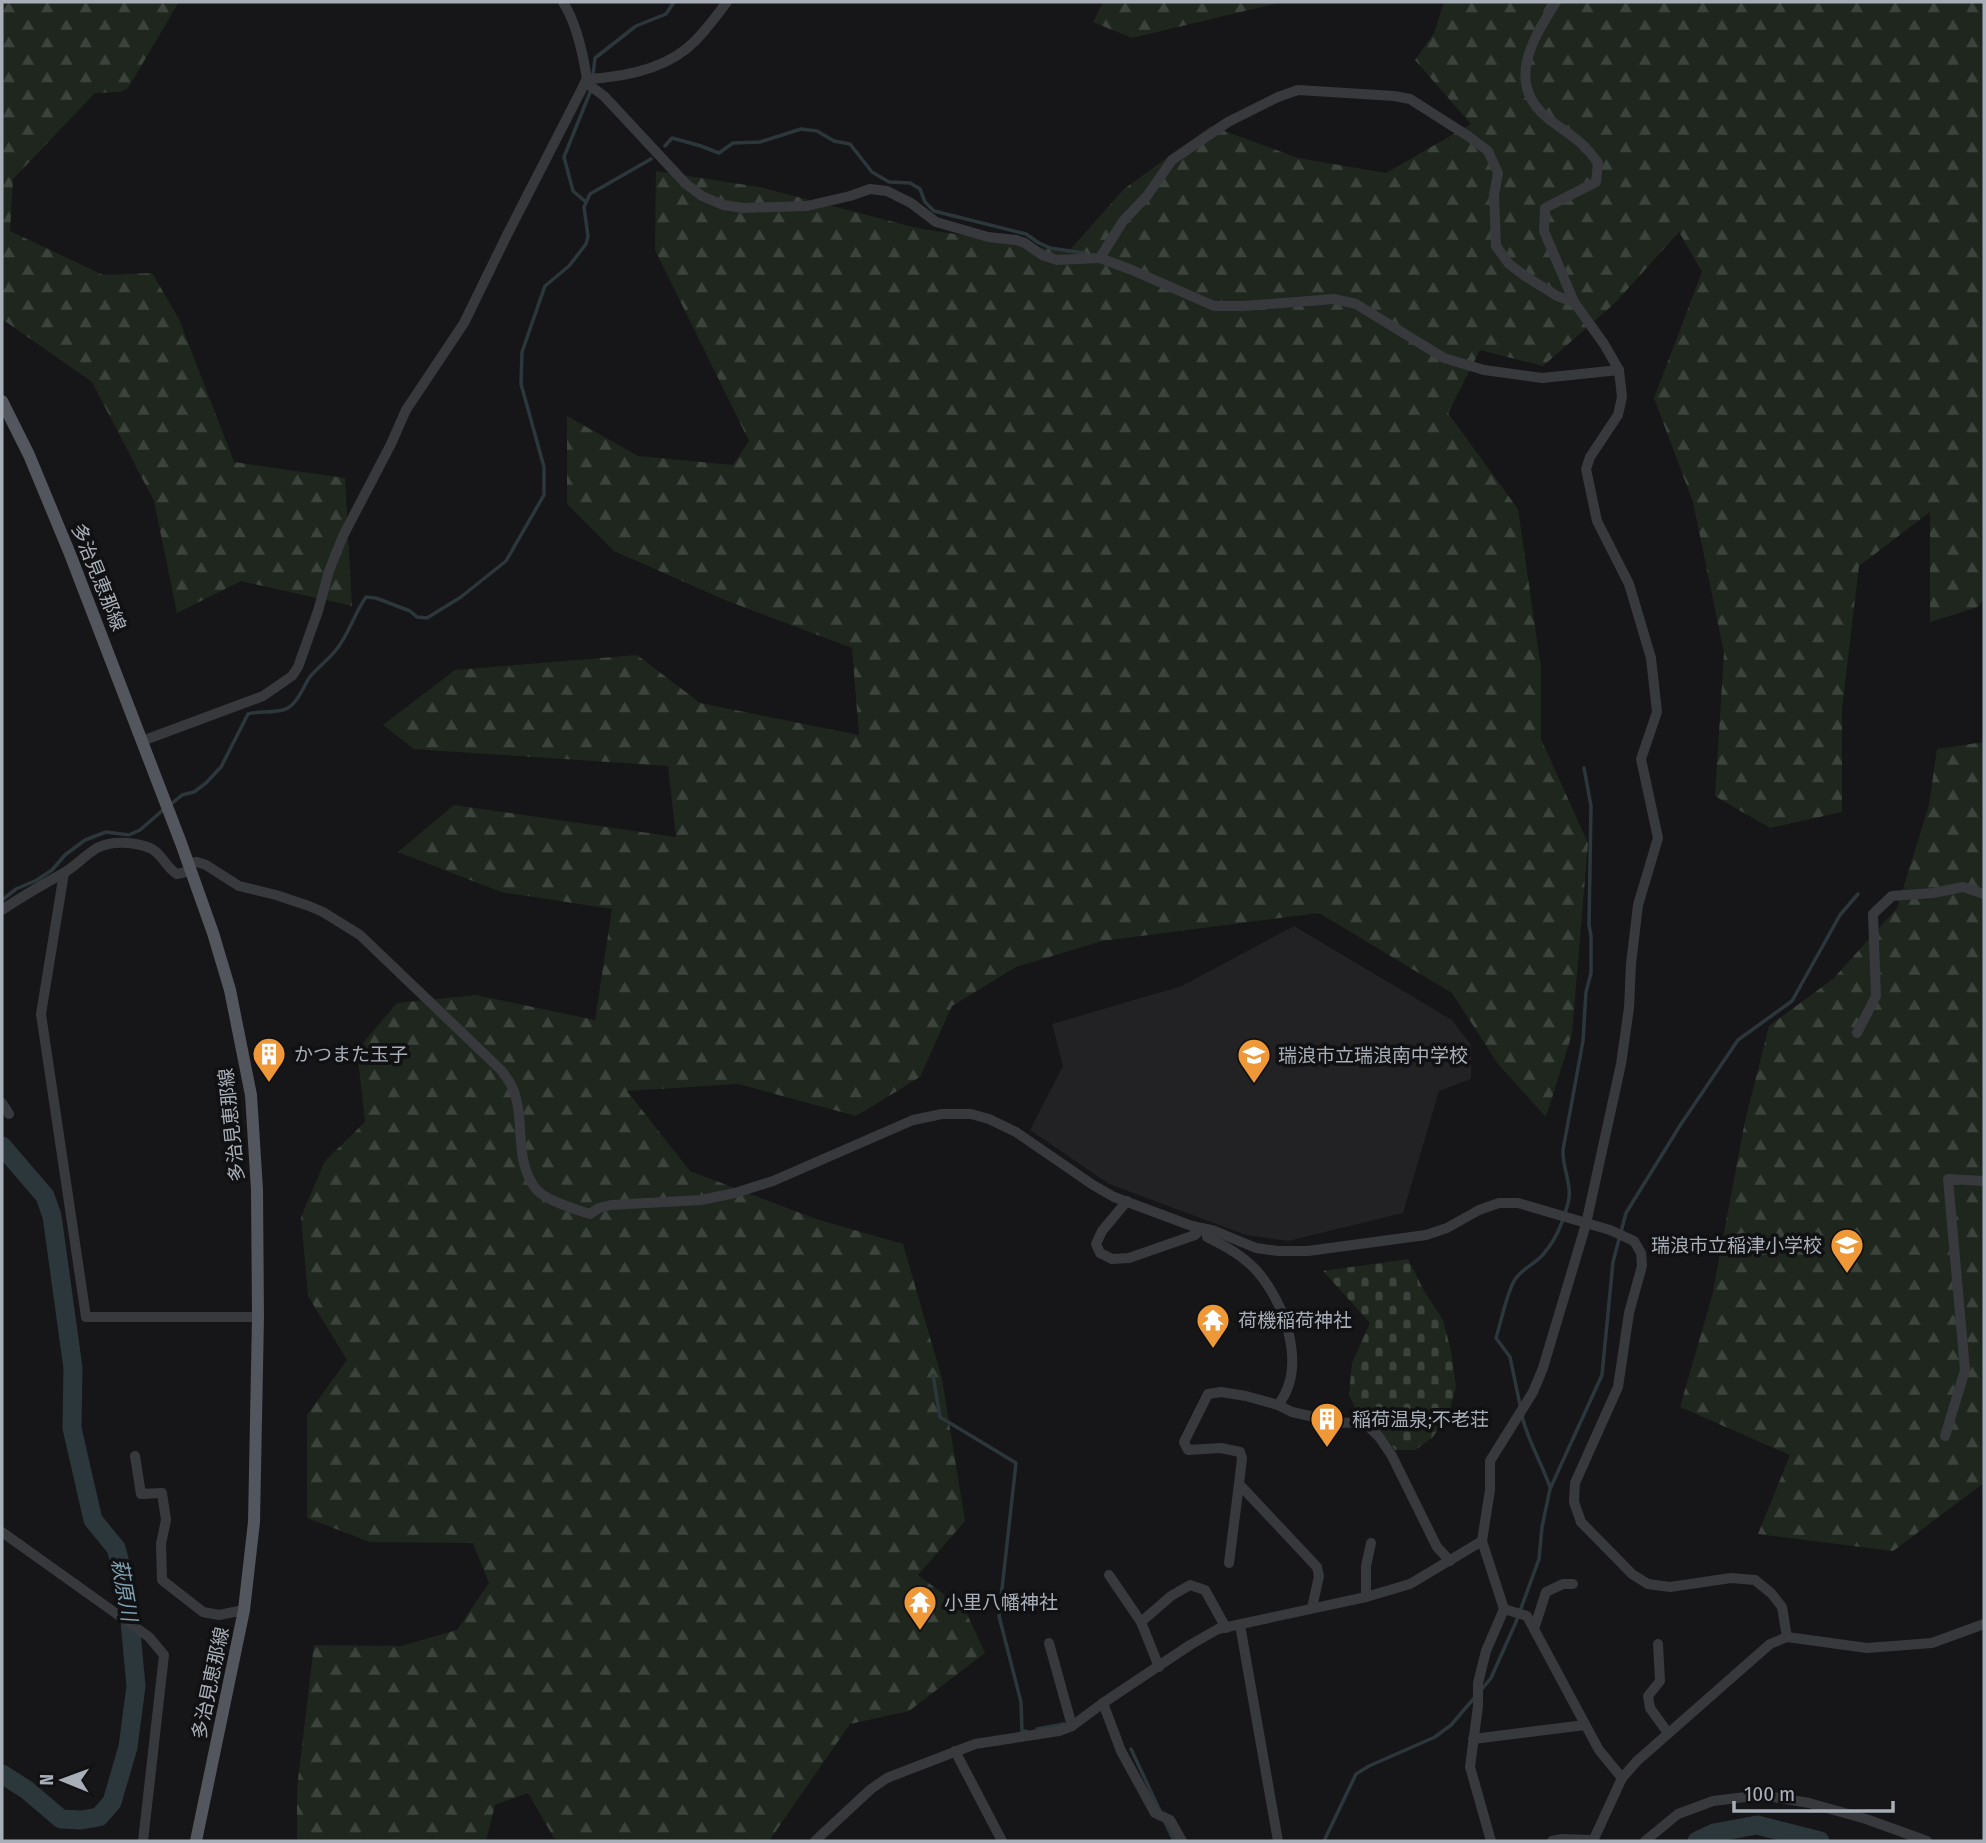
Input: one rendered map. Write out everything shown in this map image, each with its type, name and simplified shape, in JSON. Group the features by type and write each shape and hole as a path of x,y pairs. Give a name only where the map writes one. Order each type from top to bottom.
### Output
{"main road":[{"name":"多治見恵那線","path":"2,401 45,491 190,867 230,990 251,1095 257,1190 258,1318 254,1522 244,1610 196,1841"}],"street":[{"path":"142,741 263,696 292,676 298,667 343,536 406,410 464,323 586,80 584,57 570,13 563,2"},
{"path":"586,80 637,72 676,57 695,42 727,2"},
{"path":"1491,1841 1470,1767 1478,1706 1478,1683 1486,1651 1504,1609 1482,1541 1490,1490 1490,1461 1526,1403 1543,1368 1586,1224 1621,1064 1638,905 1658,838 1641,760 1657,712 1651,659 1629,584 1597,521 1586,469 1590,457 1618,415 1622,397 1619,370 1574,302 1544,231 1545,208 1596,182 1598,163 1578,139 1535,107 1525,86 1527,57 1540,27 1556,2"},
{"path":"586,80 686,184 702,196 723,205 743,208 807,206 850,196 870,188 887,191 911,203 936,222 988,237 1016,240 1057,260 1100,258 1214,306 1334,299 1356,304 1444,358 1484,370 1542,378 1619,370"},
{"path":"1100,258 1123,221 1147,196 1172,160 1228,122 1298,90 1394,96 1410,99 1488,151 1498,173 1494,195 1496,246 1509,264 1525,276 1557,296 1574,302"},
{"path":"2,911 100,847 124,843 153,849 171,871 177,874 197,862 239,886 276,895 323,912 360,935 502,1070 514,1091 523,1162 536,1191 590,1214 611,1205 701,1200 735,1193 773,1181 913,1120 942,1114 971,1114 1016,1132 1114,1197 1256,1248 1308,1251 1426,1235 1499,1203 1518,1203 1610,1230 1634,1241 1641,1253 1642,1266 1629,1314 1618,1387 1576,1482 1574,1502 1581,1522 1632,1574 1648,1584 1670,1587 1731,1578 1755,1580 1771,1593 1782,1607 1787,1637"},
{"path":"64,873 41,1014 86,1317 258,1318"},
{"path":"1857,1033 1877,996 1873,914 1892,896 1933,893 1963,887 1984,894"},
{"path":"2,1103 9,1114"},
{"path":"1945,1436 1965,1370 1948,1179 1984,1181"},
{"path":"1127,1201 1102,1231 1096,1244 1100,1253 1112,1258 1129,1258 1149,1252 1195,1235 1205,1228"},
{"path":"1205,1228 1207,1237 1236,1252 1257,1271 1276,1300 1285,1321 1290,1334 1290,1383 1278,1405"},
{"path":"1229,1563 1242,1458 1240,1452 1221,1448 1188,1450 1184,1442 1208,1394 1221,1392 1341,1423 1366,1424 1392,1456 1437,1547 1450,1561"},
{"path":"135,1456 141,1494 162,1493 166,1520 161,1544 162,1580 203,1612 219,1615 244,1610"},
{"path":"1239,1484 1317,1567 1319,1576 1312,1608"},
{"path":"2,1532 149,1637 164,1655 144,1841"},
{"path":"815,1841 871,1789 887,1778 975,1744 1059,1731 1072,1726 1211,1633 1366,1597 1410,1584 1482,1541"},
{"path":"1366,1597 1366,1566 1371,1543"},
{"path":"1109,1576 1141,1622 1159,1667"},
{"path":"1534,1629 1546,1592 1563,1584 1573,1584"},
{"path":"1141,1622 1171,1596 1190,1585 1205,1590 1226,1628"},
{"path":"1504,1609 1527,1616 1599,1750 1622,1778"},
{"path":"1552,1841 1593,1840 1622,1778 1637,1761 1770,1644 1787,1637 1867,1648 1932,1643 1984,1624"},
{"path":"1240,1625 1278,1841"},
{"path":"1049,1643 1072,1726"},
{"path":"1658,1644 1660,1681 1648,1696 1650,1708 1668,1733"},
{"path":"1103,1703 1121,1751 1156,1813 1170,1820 1182,1841"},
{"path":"1473,1739 1585,1725"},
{"path":"955,1751 1002,1841"},
{"path":"1645,1841 1678,1814 1713,1801 1762,1795 1866,1819 1927,1841"}],"shaded area":[{"name":"瑞浪市立瑞浪南中学校","path":"1294,926 1452,1020 1471,1045 1471,1079 1439,1091 1403,1213 1288,1241 1246,1235 1109,1184 1030,1130 1063,1066 1052,1024 1182,986"}],"green space":[{"path":"2,2 179,2 128,88 121,92 95,93 13,179 10,231 103,275 152,273 179,319 234,462 345,478 352,606 241,581 177,613 154,501 92,382 2,319"},
{"path":"1103,2 1282,2 1132,38 1093,22"},
{"path":"1444,2 1984,2 1984,599 1978,607 1930,622 1930,512 1859,566 1842,709 1842,812 1770,828 1715,796 1724,653 1693,502 1654,398 1702,272 1679,232 1615,303 1543,366 1480,350 1448,413 1518,509 1541,668 1541,739 1588,843 1572,1034 1546,1117 1498,1064 1452,993 1319,913 1102,941 1016,967 952,1006 920,1077 856,1116 738,1084 627,1091 690,1171 816,1219 903,1244 942,1379 965,1521 918,1575 965,1610 985,1653 909,1711 850,1724 769,1841 563,1841 554,1838 528,1793 495,1805 486,1841 297,1841 297,1788 314,1645 401,1646 457,1630 489,1583 473,1543 370,1542 307,1518 307,1415 347,1360 308,1296 301,1217 325,1161 365,1122 357,1050 397,1003 476,995 595,1020 612,909 501,892 398,852 454,805 676,837 668,766 414,749 383,725 455,670 637,655 700,703 859,735 852,648 725,600 614,551 567,504 567,416 638,456 733,465 749,441 655,250 656,171 759,187 917,228 1068,252 1124,189 1211,126 1298,158 1386,173 1471,124 1415,60 1434,33"},
{"path":"1984,742 1984,1483 1893,1551 1758,1534 1790,1455 1680,1407 1712,1296 1745,1121 1769,1026 1833,979 1897,908 1929,805 1937,749"},
{"path":"1408,1259 1443,1320 1456,1386 1449,1414 1432,1438 1415,1450 1395,1450 1383,1434 1356,1409 1349,1395 1352,1363 1370,1323 1323,1271"}],"waterway":[{"path":"593,75 595,58 636,26 666,14 674,2"},
{"path":"586,202 573,191 564,157 591,90"},
{"path":"665,146 672,138 719,153 733,143 760,142 801,129 817,131 834,141 850,144 872,172 889,182 910,183 920,189 925,202 934,211 1026,234 1050,248 1084,253"},
{"path":"170,805 182,795 194,792 221,767 248,714 286,709 293,703 309,678 341,644 366,597 376,598 410,611 417,617 427,618 461,597 506,561 544,495 544,467 521,384 522,352 545,286 569,266 586,244 588,236 584,207 590,194 651,159"},
{"path":"1520,1405 1510,1357 1496,1338 1514,1281 1549,1247 1562,1222 1569,1197 1563,1150 1583,1041 1586,992 1591,973 1591,806 1584,768"},
{"path":"2,900 16,889 52,870 65,855 85,840 106,832 129,835 140,830 163,810"},
{"path":"1482,1689 1491,1678 1516,1622 1539,1559 1550,1489 1602,1375 1613,1262 1626,1213 1681,1124 1738,1040 1792,1001 1840,915 1858,894"},
{"name":"萩原川","path":"2,1146 45,1196 52,1216 73,1368 72,1428 93,1520 116,1548 127,1589 136,1686 128,1747 112,1802 99,1817 61,1819 27,1790 2,1774"},
{"path":"933,1375 940,1417 1016,1463 999,1616 1021,1702 1022,1732 1026,1731"},
{"path":"1522,1416 1550,1487"},
{"path":"1324,1841 1356,1774 1435,1737 1451,1725 1475,1697"},
{"path":"1037,1729 1064,1724"},
{"path":"1131,1749 1161,1813"},
{"path":"1164,1820 1174,1841"},
{"path":"1697,1841 1714,1833 1757,1825 1820,1841"}],"place":[{"name":"かつまた玉子","path":"269,1084"},
{"name":"瑞浪市立瑞浪南中学校","path":"1254,1085"},
{"name":"瑞浪市立稲津小学校","path":"1847,1275"},
{"name":"荷機稲荷神社","path":"1213,1350"},
{"name":"稲荷温泉;不老荘","path":"1327,1449"},
{"name":"小里八幡神社","path":"920,1632"}]}
